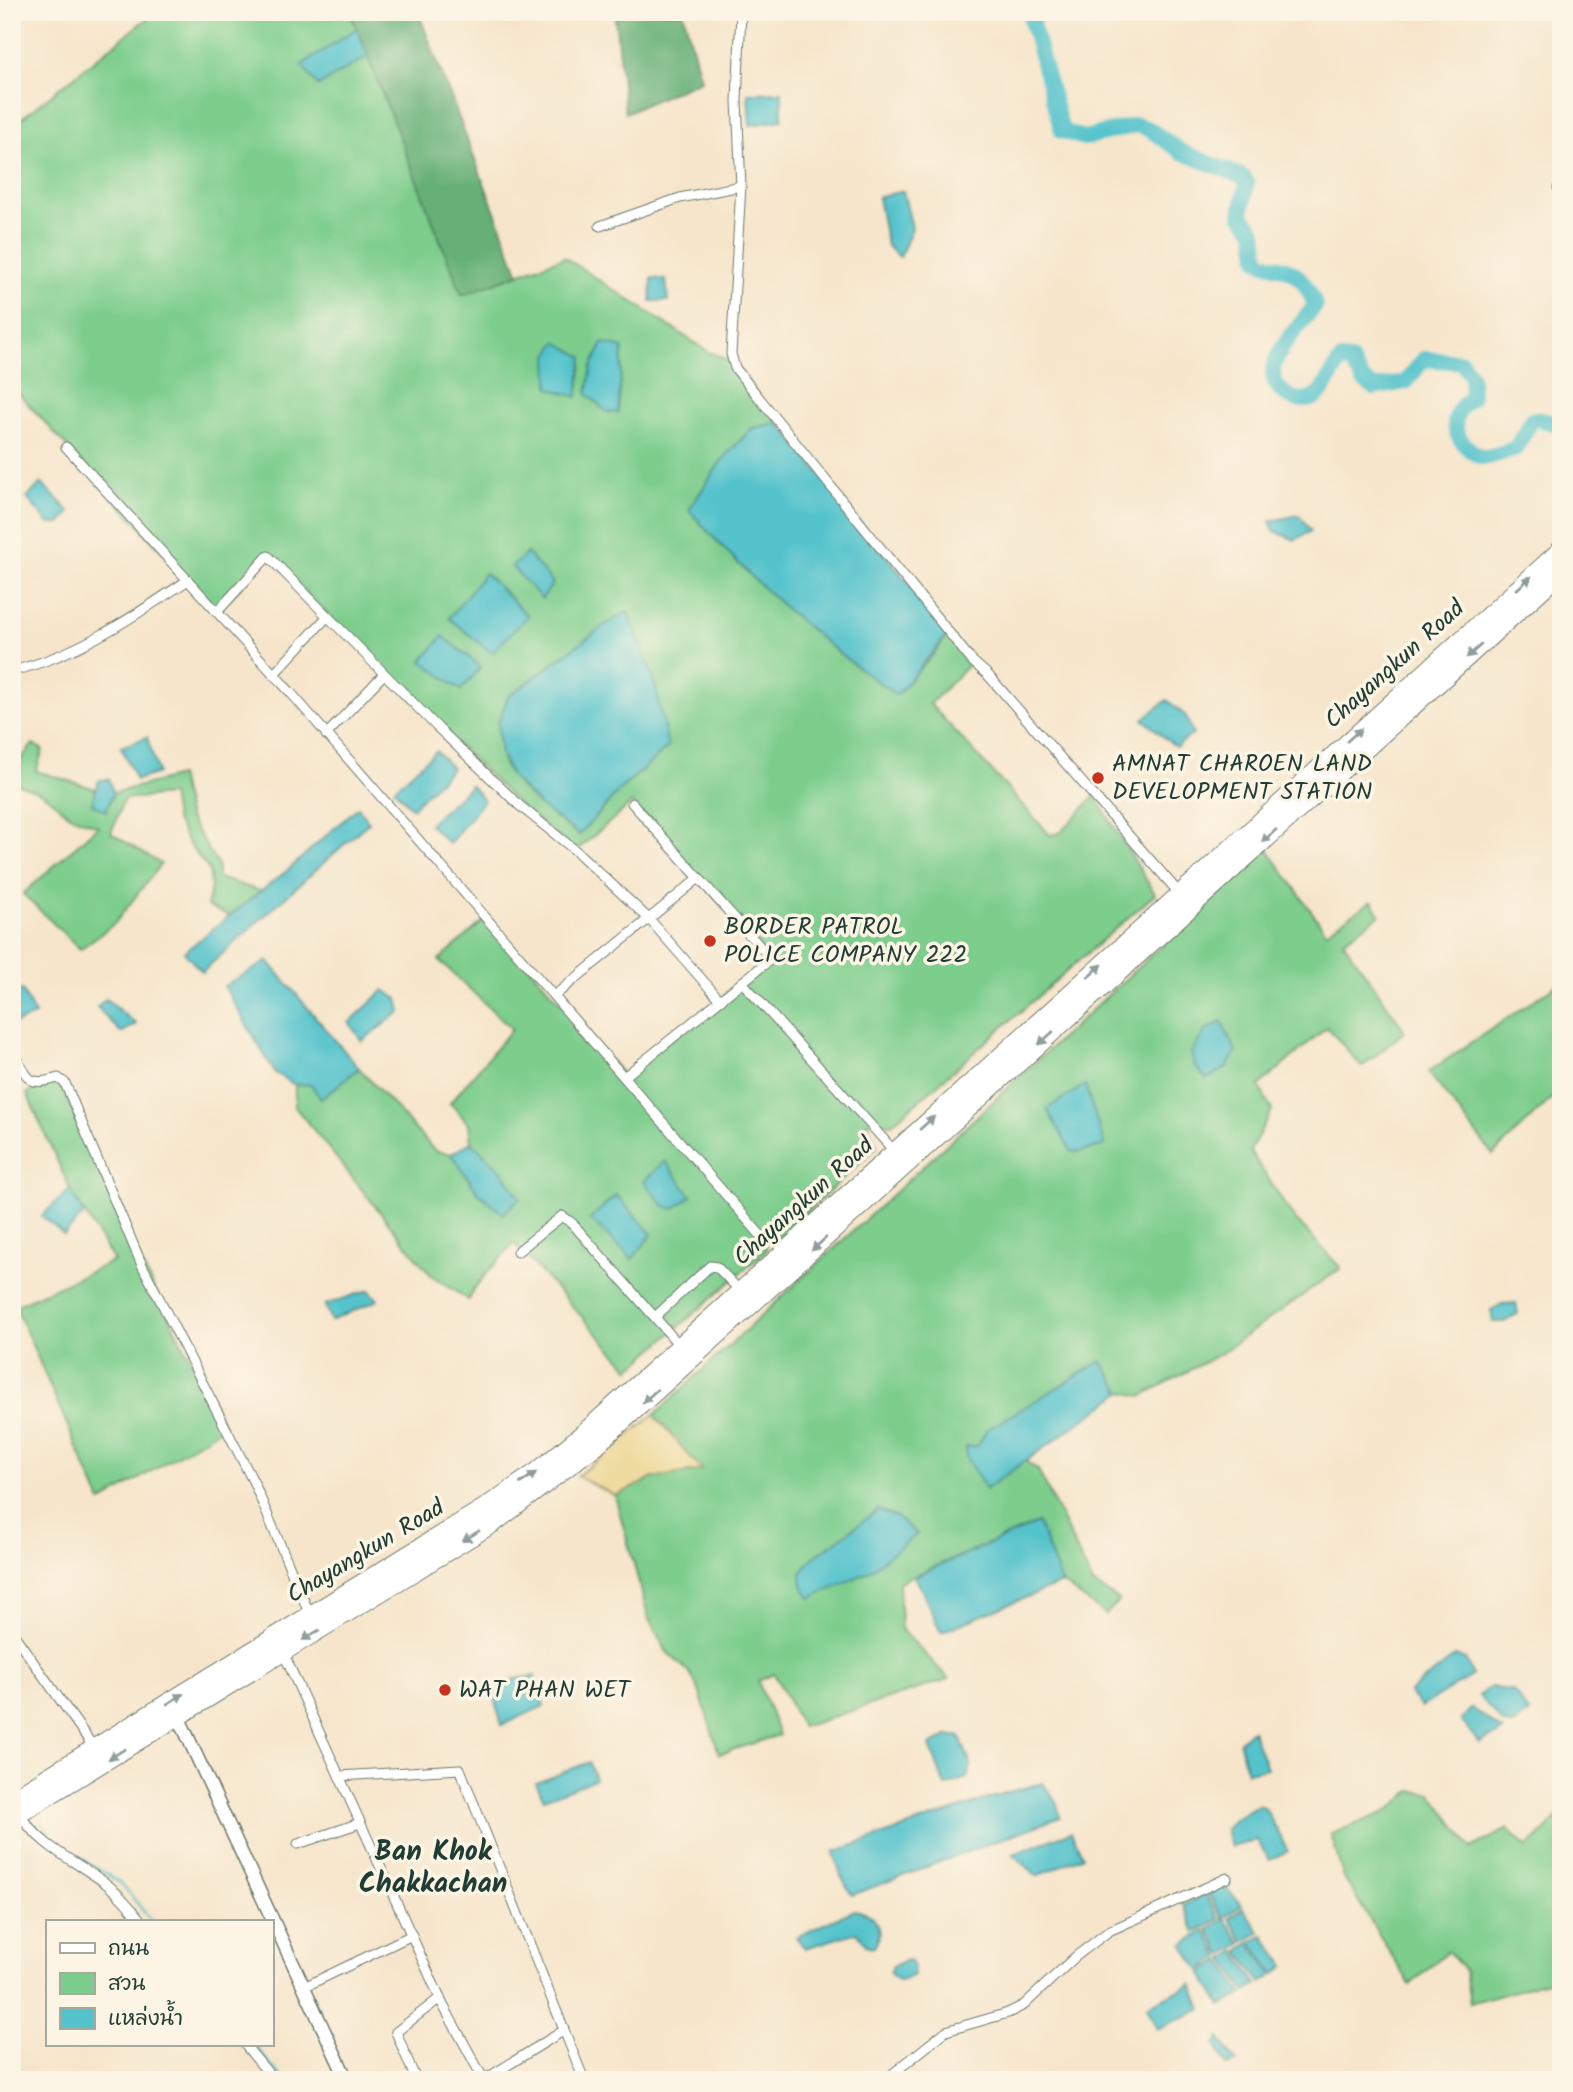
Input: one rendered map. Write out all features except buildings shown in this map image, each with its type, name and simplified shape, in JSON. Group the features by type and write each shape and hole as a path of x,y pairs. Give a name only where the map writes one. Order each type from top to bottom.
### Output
{"highway":[{"name":"Chayangkun Road","path":"15,1810 95,1749 486,1507 537,1472 741,1292 864,1192 895,1152 1561,550"},
{"name":"Chayangkun Road","path":"15,1810 283,1652 495,1522 547,1485 596,1445 864,1192 1561,572"}],"street":[{"path":"741,12 737,101 741,187 731,354 735,368 972,661 1005,693 1180,894"},
{"path":"600,226 680,198 741,187"},
{"path":"66,447 326,735 764,1239"},
{"path":"217,612 268,556 383,675 520,806 576,851 650,920 720,1000"},
{"path":"12,671 35,666 88,643 188,580"},
{"path":"273,675 327,617"},
{"path":"326,735 383,675"},
{"path":"624,1077 771,959 632,803"},
{"path":"554,996 699,878"},
{"path":"742,982 895,1152"},
{"path":"12,1051 33,1082 39,1084 58,1078 65,1083 141,1263 254,1483 310,1615"},
{"path":"517,1252 562,1216 572,1223 680,1346"},
{"path":"656,1317 710,1266 718,1266 741,1292"},
{"path":"12,1632 95,1749"},
{"path":"283,1652 440,1998 484,2080 563,2031"},
{"path":"178,1716 273,1920"},
{"path":"339,1776 460,1769 584,2080"},
{"path":"15,1810 30,1829 57,1854 106,1883 140,1920"},
{"path":"298,1844 360,1824"},
{"path":"886,2080 946,2031 1008,2013 1024,2005 1075,1957 1110,1931 1227,1878"},
{"path":"273,1920 346,2080"},
{"path":"304,1987 412,1935"},
{"path":"416,2080 397,2032 440,1998"},
{"path":"245,2046 274,2080"}],"green space":[{"path":"155,12 350,12 357,28 303,66 318,86 368,56 462,295 564,257 709,352 732,361 779,423 752,428 721,461 689,510 761,586 840,654 896,694 934,654 949,633 972,661 930,704 1050,835 1060,833 1095,796 1155,894 892,1124 867,1122 877,1147 774,1243 765,1240 767,1250 630,1369 514,1243 474,1288 469,1300 431,1275 295,1107 295,1085 311,1084 321,1099 359,1068 435,1151 451,1154 478,1192 502,1171 471,1142 469,1124 450,1103 512,1029 439,960 487,918 624,1076 770,959 632,803 576,851 520,806 269,556 217,612 12,386 12,126","holes":["628,612 668,747 622,788 579,835 532,799 504,764 501,745 508,697 605,625"]},
{"path":"350,12 418,12 519,274 462,295"},
{"path":"634,12 683,12 701,80 625,113 615,17"},
{"path":"33,744 43,750 36,771 96,789 92,804 106,810 113,793 179,776 189,818 218,865 218,878 261,891 229,916 207,906 211,886 209,870 190,846 175,819 171,795 124,799 111,833 161,864 115,923 80,949 23,894 98,826 71,816 42,793 18,784 12,778 12,770"},
{"path":"1267,848 1326,932 1372,901 1380,915 1343,941 1405,1031 1362,1067 1327,1027 1259,1086 1272,1110 1250,1151 1294,1218 1341,1268 1220,1354 1142,1396 1122,1392 1101,1361 988,1430 977,1446 986,1489 1024,1460 1038,1470 1093,1584 1119,1600 1106,1615 1062,1583 1037,1523 899,1582 901,1629 949,1679 802,1727 774,1674 758,1681 779,1735 719,1754 699,1690 690,1673 667,1652 649,1619 615,1496 653,1478 702,1470 654,1415"},
{"path":"1561,982 1561,1089 1493,1155 1428,1072"},
{"path":"58,1078 141,1263 225,1426 101,1502 15,1306 114,1261 70,1189 27,1094 39,1084"},
{"path":"1411,1791 1431,1793 1471,1848 1508,1829 1527,1848 1561,1814 1561,1977 1470,2003 1465,1971 1448,1951 1410,1985 1343,1876 1331,1834 1388,1811"}],"sand":[{"path":"654,1415 702,1470 653,1478 615,1496 577,1476"}],"water":[{"path":"357,28 368,56 318,86 302,65"},
{"path":"782,92 782,120 750,125 748,93"},
{"path":"903,191 912,228 900,257 887,246 878,197"},
{"path":"652,278 666,280 668,301 651,301"},
{"path":"557,342 583,357 577,397 549,388 548,355"},
{"path":"603,343 623,348 618,413 607,412 587,394 592,366"},
{"path":"779,423 949,633 897,695 813,632 761,586 689,510 721,461 752,428"},
{"path":"41,483 70,512 60,524 49,524 27,498"},
{"path":"1299,515 1311,531 1295,540 1274,531 1270,521"},
{"path":"527,553 553,583 542,599 512,567"},
{"path":"485,573 528,616 492,653 449,618"},
{"path":"628,612 654,679 668,747 622,788 579,835 542,807 512,778 501,754 498,723 508,697 605,625"},
{"path":"443,636 481,667 461,690 422,661"},
{"path":"1167,700 1186,716 1193,734 1176,747 1143,719"},
{"path":"147,737 158,773 136,780 121,747"},
{"path":"436,751 452,768 412,808 394,789"},
{"path":"109,779 113,793 106,811 92,804 99,780"},
{"path":"471,785 484,800 449,844 429,824"},
{"path":"358,807 369,822 202,972 184,952 289,869"},
{"path":"268,961 359,1068 321,1099 311,1084 295,1085 275,1073 224,986"},
{"path":"22,990 35,1015 12,1025 12,994"},
{"path":"384,990 398,999 401,1011 362,1041 349,1023"},
{"path":"106,999 136,1024 121,1033 97,1007"},
{"path":"1222,1022 1236,1052 1225,1069 1206,1079 1195,1066 1191,1053 1206,1030"},
{"path":"1085,1085 1105,1145 1079,1152 1071,1151 1047,1109"},
{"path":"471,1142 502,1171 520,1198 503,1214 478,1192 451,1154"},
{"path":"665,1161 691,1196 674,1209 664,1206 644,1181"},
{"path":"70,1189 84,1214 64,1235 42,1216"},
{"path":"616,1195 652,1234 632,1259 590,1219"},
{"path":"369,1290 378,1300 331,1321 325,1305"},
{"path":"1516,1303 1518,1314 1504,1322 1493,1322 1491,1310 1502,1304"},
{"path":"1101,1361 1122,1392 986,1489 966,1458 966,1447 977,1446 987,1430"},
{"path":"878,1510 896,1517 917,1534 866,1573 810,1598 802,1584 801,1573 813,1558"},
{"path":"1038,1523 1062,1583 941,1632 915,1576"},
{"path":"1455,1656 1465,1659 1473,1675 1421,1707 1409,1692"},
{"path":"535,1676 544,1706 502,1725 493,1694 511,1680"},
{"path":"1491,1687 1513,1691 1529,1713 1513,1725 1504,1724 1479,1696"},
{"path":"1472,1708 1503,1731 1479,1743 1461,1720"},
{"path":"1252,1730 1267,1768 1247,1772 1239,1741"},
{"path":"947,1736 960,1736 971,1766 967,1778 945,1786 930,1745"},
{"path":"589,1762 595,1779 544,1799 536,1783"},
{"path":"1043,1783 1057,1803 1060,1817 852,1895 841,1876 834,1852 1005,1793"},
{"path":"1259,1805 1265,1808 1288,1851 1269,1860 1257,1840 1231,1847 1226,1829 1234,1820"},
{"path":"1071,1832 1083,1856 1037,1876 1013,1854"},
{"path":"1222,1884 1242,1905 1222,1918 1208,1893"},
{"path":"1205,1894 1219,1919 1195,1932 1183,1904"},
{"path":"1243,1908 1260,1932 1243,1942 1229,1918"},
{"path":"854,1910 867,1914 876,1923 879,1934 874,1947 866,1945 857,1932 805,1948 796,1937"},
{"path":"1225,1919 1241,1944 1222,1955 1208,1929"},
{"path":"1205,1930 1220,1957 1200,1970 1183,1945"},
{"path":"1263,1935 1285,1966 1275,1974 1251,1942"},
{"path":"1249,1943 1273,1975 1261,1983 1239,1951"},
{"path":"1236,1951 1257,1985 1246,1992 1224,1959"},
{"path":"907,1960 912,1962 914,1975 898,1981 889,1972 893,1966"},
{"path":"1221,1960 1243,1994 1221,2006 1201,1972"},
{"path":"1192,1984 1202,2009 1157,2029 1147,2006"},
{"path":"1220,2038 1237,2063 1227,2066 1215,2044"},
{"path":"1315,2073 1450,2073 1453,2080 1316,2080"}],"waterway":[{"path":"1029,12 1062,131 1084,138 1136,125 1149,129 1182,152 1243,177 1247,183 1241,214 1255,232 1258,259 1289,270 1299,278 1315,306 1286,342 1274,365 1275,382 1287,395 1304,400 1320,393 1341,360 1351,361 1363,380 1374,388 1406,382 1424,359 1462,362 1471,376 1472,397 1461,407 1455,425 1459,437 1474,453 1486,457 1515,449 1532,420 1561,425"},
{"path":"12,1781 16,1785"},
{"path":"42,1823 55,1842 121,1883 150,1920"},
{"path":"255,2046 284,2080"}],"place":[{"name":"AMNAT CHAROEN LAND DEVELOPMENT STATION","path":"1098,778"},
{"name":"BORDER PATROL POLICE COMPANY 222","path":"710,941"},
{"name":"WAT PHAN WET","path":"445,1690"}],"district":[{"name":"Ban Khok Chakkachan","path":"433,1868"}]}
